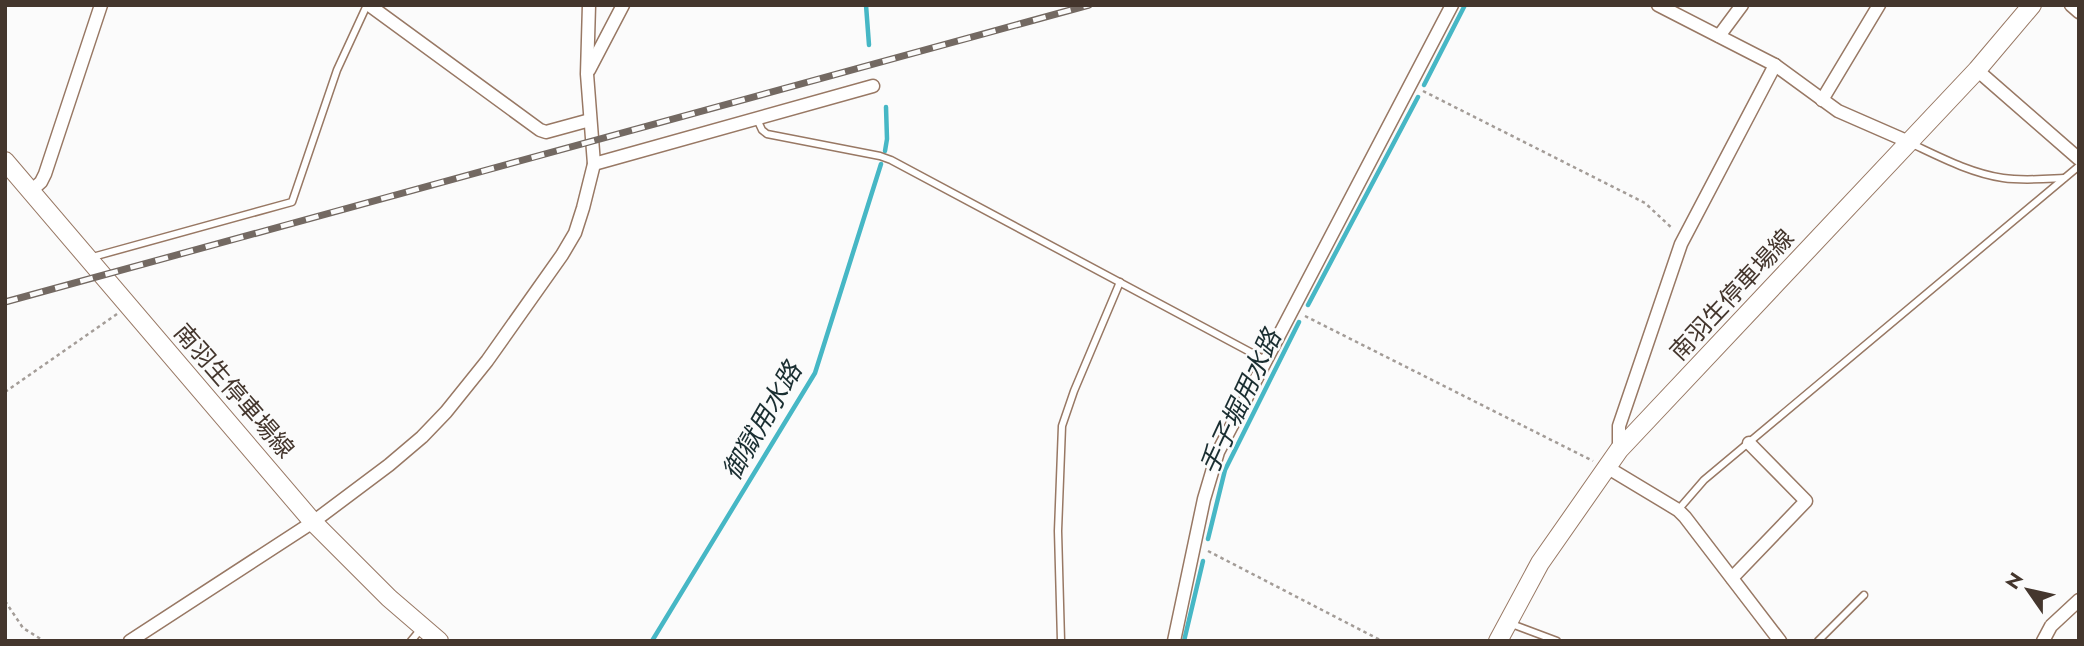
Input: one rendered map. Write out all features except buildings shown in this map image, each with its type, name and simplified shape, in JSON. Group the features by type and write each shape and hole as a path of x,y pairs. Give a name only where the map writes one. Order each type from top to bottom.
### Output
{"main road":[{"name":"南羽生停車場線","path":"1498,641 1540,563 1605,466 1977,70 2032,5"},
{"name":"南羽生停車場線","path":"5,160 313,522 389,598 439,641"}],"street":[{"path":"32,190 45,174 101,5"},
{"path":"368,5 540,130 546,132 590,120"},
{"path":"130,641 313,522 390,465 446,412 486,361 575,233 594,164 587,74 589,5"},
{"path":"587,74 623,5"},
{"path":"1174,641 1204,499 1218,452 1452,5"},
{"path":"1658,5 1774,65 1838,111 1909,142"},
{"path":"1719,36 1742,5"},
{"path":"1822,100 1879,5"},
{"path":"2071,5 2079,12"},
{"path":"1619,450 1619,426 1686,235 1774,65"},
{"path":"1977,70 2079,159"},
{"path":"594,164 873,86"},
{"path":"1732,578 1806,501 1749,443"},
{"path":"1605,466 1678,510 1780,641"},
{"path":"2043,641 2051,626 2079,600"}],"lane":[{"path":"88,258 292,202 337,70 368,5"},
{"path":"757,119 767,134 891,160 1265,360"},
{"path":"1909,142 1969,170 1986,175 2025,180 2064,178"},
{"path":"1678,510 1704,480 2079,166"},
{"path":"1061,641 1058,531 1062,426 1120,282"},
{"path":"1818,641 1864,596"},
{"path":"1507,622 1557,641"},
{"path":"411,641 423,627"}],"path":[{"path":"1411,85 1645,203 1666,225 1686,235"},
{"path":"5,392 128,306"},
{"path":"1292,310 1605,466"},
{"path":"1194,547 1208,551 1382,641"},
{"path":"5,601 23,628 44,641"}],"waterway":[{"name":"御獄用水路","path":"866,5 869,45"},
{"name":"手子堀用水路","path":"1424,85 1465,5"},
{"name":"手子堀用水路","path":"1308,305 1418,97"},
{"name":"御獄用水路","path":"885,151 886,107"},
{"name":"御獄用水路","path":"652,641 815,373 881,164"},
{"name":"手子堀用水路","path":"1208,539 1225,470 1299,322"},
{"name":"手子堀用水路","path":"1184,641 1203,561"}],"railway":[{"path":"5,302 1089,5"}]}
